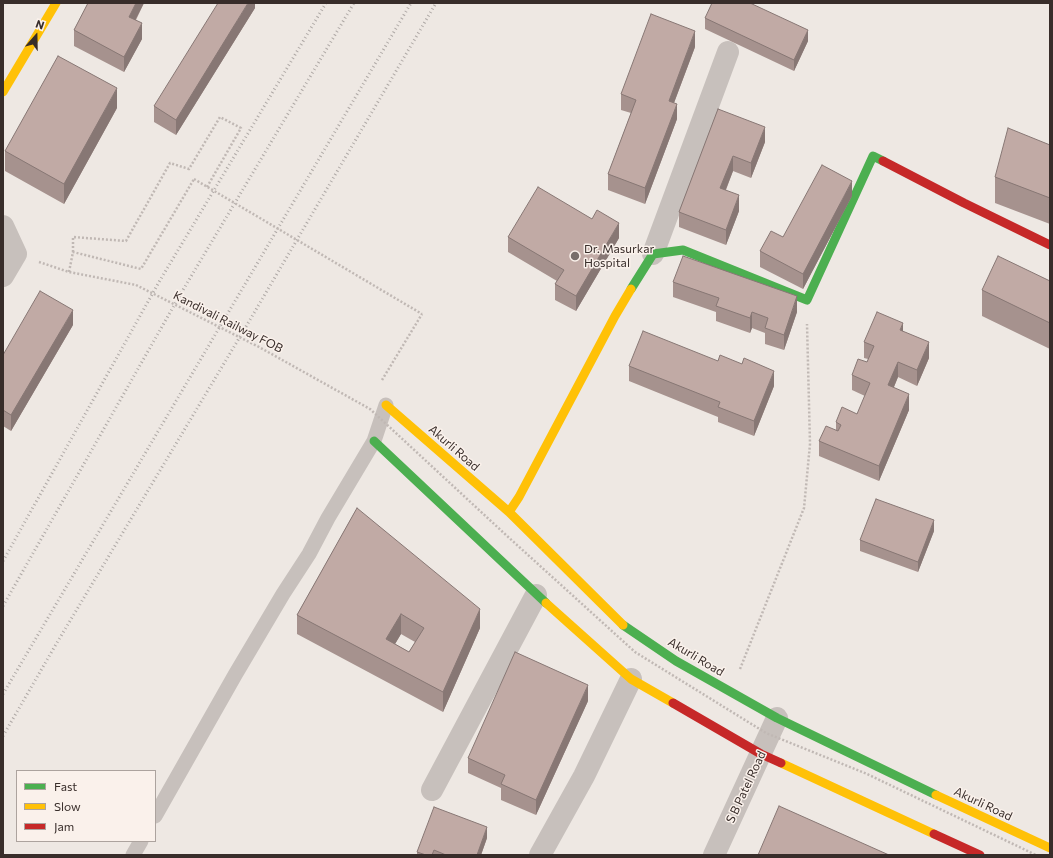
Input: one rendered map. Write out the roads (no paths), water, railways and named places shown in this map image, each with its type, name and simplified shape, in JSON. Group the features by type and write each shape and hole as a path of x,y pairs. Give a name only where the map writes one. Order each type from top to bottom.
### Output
{"street":[{"path":"3,92 56,3"},
{"path":"509,512 519,497 615,316 653,254 728,52"},
{"path":"653,254 683,250 807,300 873,156 1050,245"},
{"path":"3,226 16,254 3,276"},
{"name":"Akurli Road","path":"386,405 509,512 626,628 676,661 778,718 903,780 1050,848"},
{"path":"374,441 536,594 631,679 761,754 980,855"},
{"path":"432,790 536,594"},
{"path":"540,855 584,776 631,679"},
{"name":"S B Patel Road","path":"714,855 778,718"}],"lane":[{"path":"156,814 235,675 283,594 309,554 328,518 374,441 386,405"},
{"path":"133,855 140,842"}],"railway":[{"path":"3,561 159,282 326,3"},
{"path":"3,606 180,295 354,3"},
{"path":"3,694 411,3"},
{"path":"3,736 436,3"}],"place":[{"name":"Dr. Masurkar Hospital","path":"575,256"}]}
